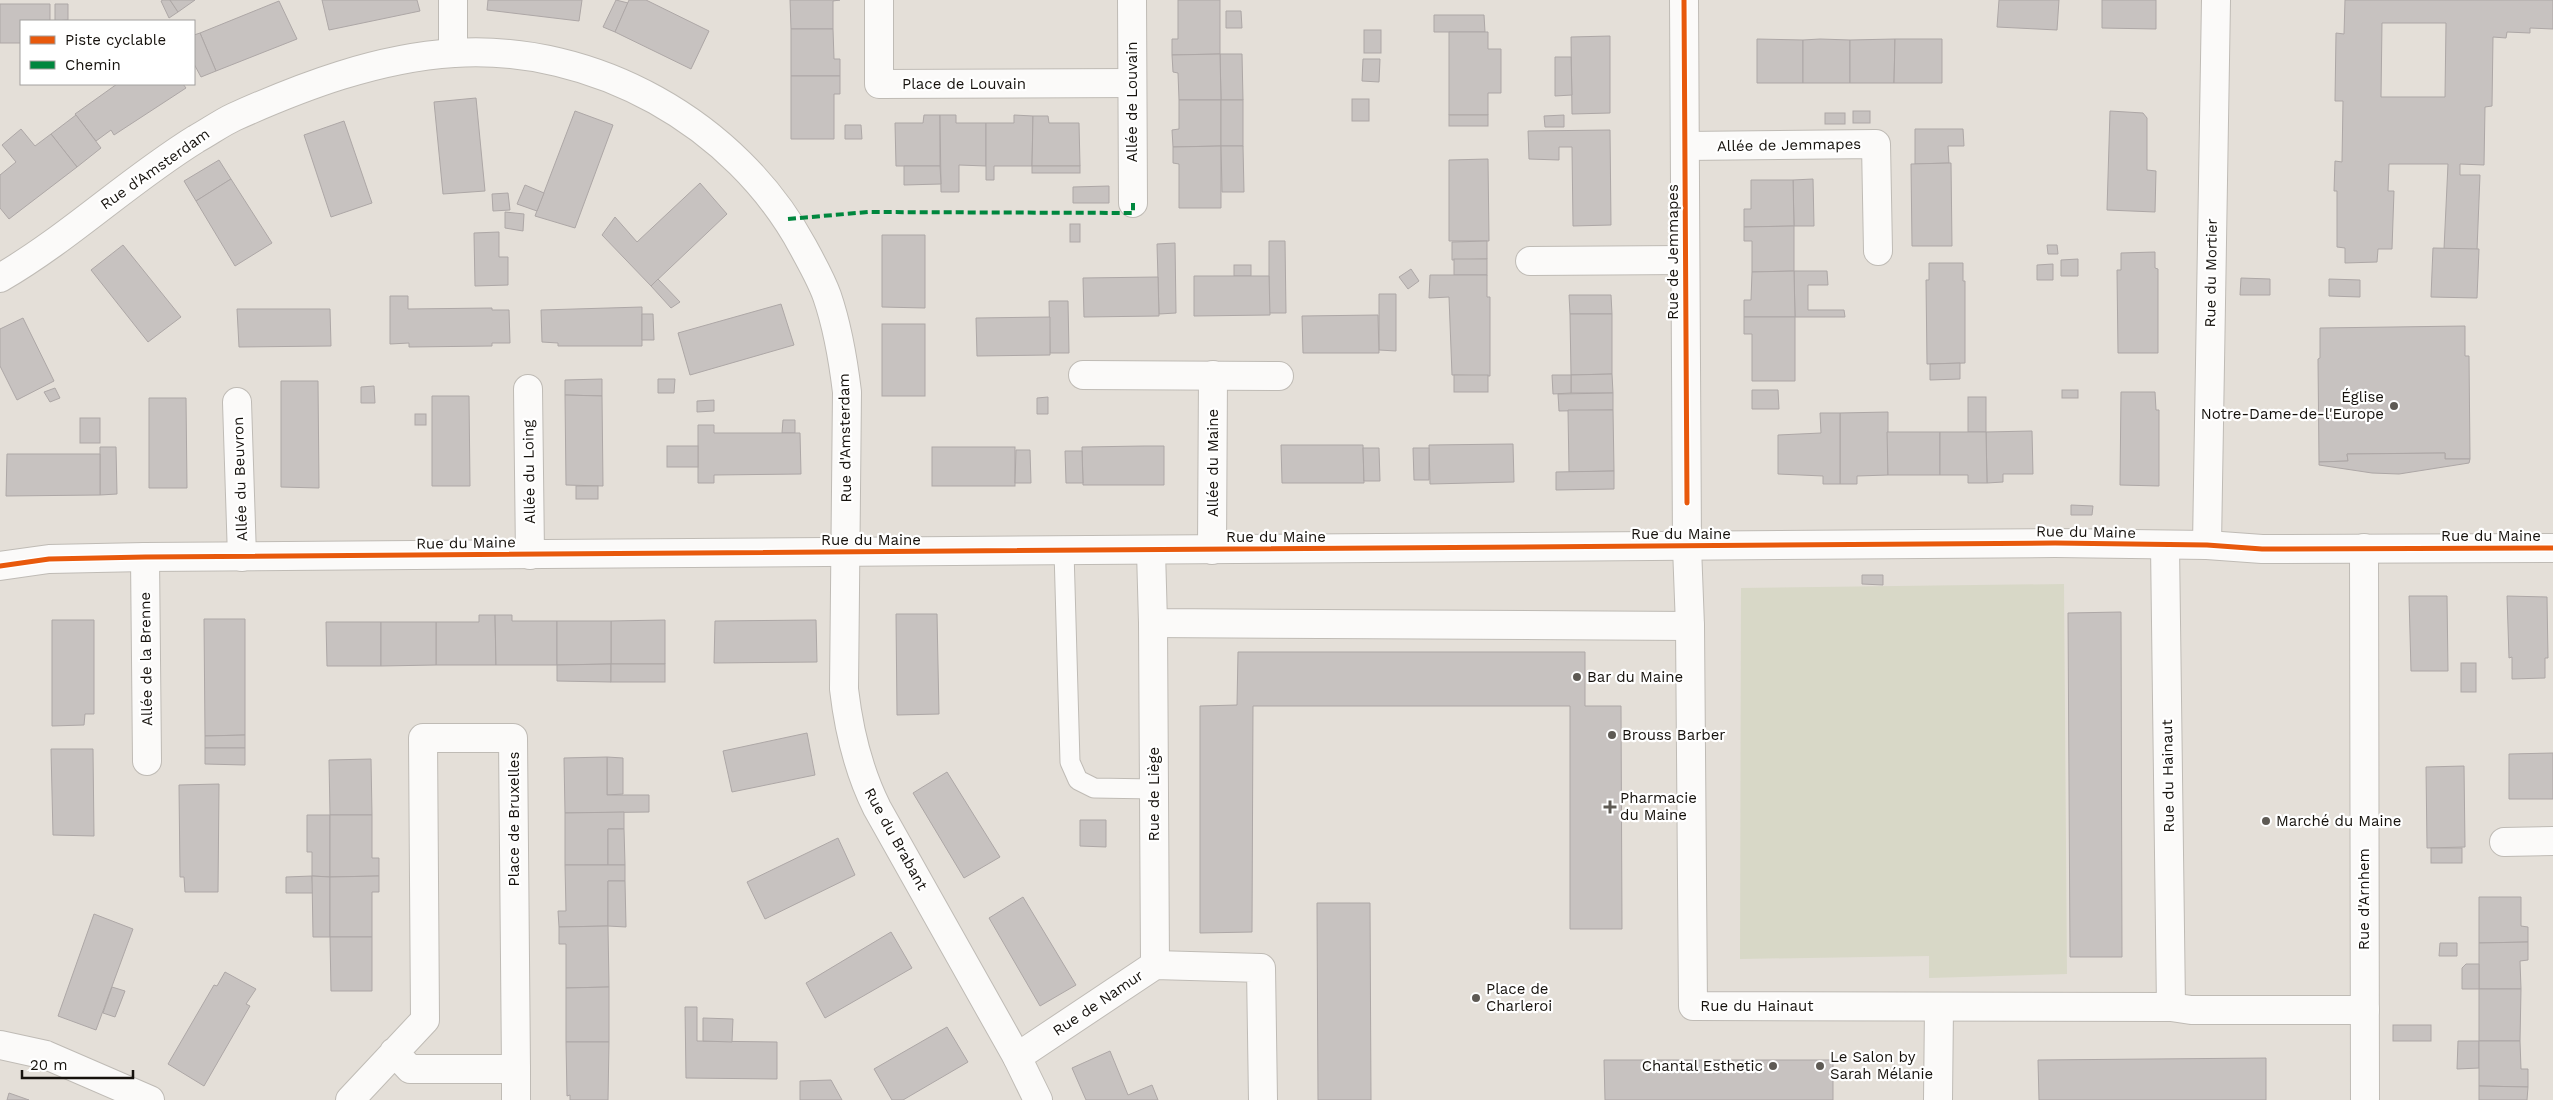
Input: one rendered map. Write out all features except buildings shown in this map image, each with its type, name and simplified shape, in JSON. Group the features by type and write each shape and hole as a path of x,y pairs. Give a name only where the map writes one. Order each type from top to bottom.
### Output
{"street":[{"path":"453,0 453,53"},
{"name":"Place de Louvain","path":"879,0 879,84 1132,83"},
{"name":"Allée de Louvain","path":"1132,0 1133,203"},
{"name":"Rue de Jemmapes","path":"1684,0 1687,547"},
{"name":"Rue du Mortier","path":"2207,545 2216,0"},
{"name":"Rue d'Amsterdam","path":"0,278 28,262 170,155 230,118 292,92 354,71 453,53 508,54 548,60 590,71 624,84 666,105 704,131 766,189 788,219 826,293 841,343 847,392 847,553"},
{"name":"Allée de Jemmapes","path":"1685,146 1876,144 1878,251"},
{"path":"1530,261 1685,260"},
{"path":"1083,375 1279,376"},
{"name":"Allée du Maine","path":"1212,550 1213,375"},
{"name":"Allée du Loing","path":"528,389 530,555"},
{"name":"Allée du Beuvron","path":"237,402 242,557"},
{"name":"Rue du Maine","path":"0,566 49,558 2055,543 2207,545 2262,549 2553,548"},
{"name":"Rue du Hainaut","path":"2165,545 2171,1006"},
{"name":"Rue du Maine","path":"1687,547 1690,626"},
{"name":"Rue d'Arnhem","path":"2364,548 2365,1100"},
{"path":"1151,551 1153,623 1690,626"},
{"name":"Rue du Brabant","path":"847,553 844,689 848,724 860,770 877,808 1017,1057 1038,1100"},
{"name":"Allée de la Brenne","path":"145,557 147,761"},
{"name":"Rue de Liège","path":"1153,623 1155,965"},
{"name":"Rue du Hainaut","path":"1690,626 1693,1006 2171,1006 2191,1010 2365,1010"},
{"name":"Place de Bruxelles","path":"350,1100 425,1020 423,738 513,738 516,1069"},
{"path":"2504,842 2553,841"},
{"name":"Rue de Namur","path":"1017,1057 1155,965 1261,968 1263,1100"},
{"path":"1938,1100 1939,1007"},
{"path":"0,1045 46,1055 150,1100"},
{"path":"394,1052 410,1069 516,1069 516,1100"}],"lane":[{"path":"1064,551 1070,762 1078,780 1094,788 1154,788"}],"green space":[{"path":"2064,584 2067,974 1929,978 1929,956 1740,959 1741,588"}],"marked path":[{"path":"788,219 868,212 1133,213 1133,203"}],"cycle path":[{"path":"1684,0 1687,503"},
{"path":"0,566 49,559 145,557 2055,543 2207,545 2262,549 2553,548"}],"place":[{"name":"Église Notre-Dame-de-l'Europe","path":"2394,406"},
{"name":"Bar du Maine","path":"1577,677"},
{"name":"Brouss Barber","path":"1612,735"},
{"name":"Pharmacie du Maine","path":"1610,807"},
{"name":"Marché du Maine","path":"2266,821"},
{"name":"Place de Charleroi","path":"1476,998"},
{"name":"Chantal Esthetic","path":"1773,1066"},
{"name":"Le Salon by Sarah Mélanie","path":"1820,1066"}]}
